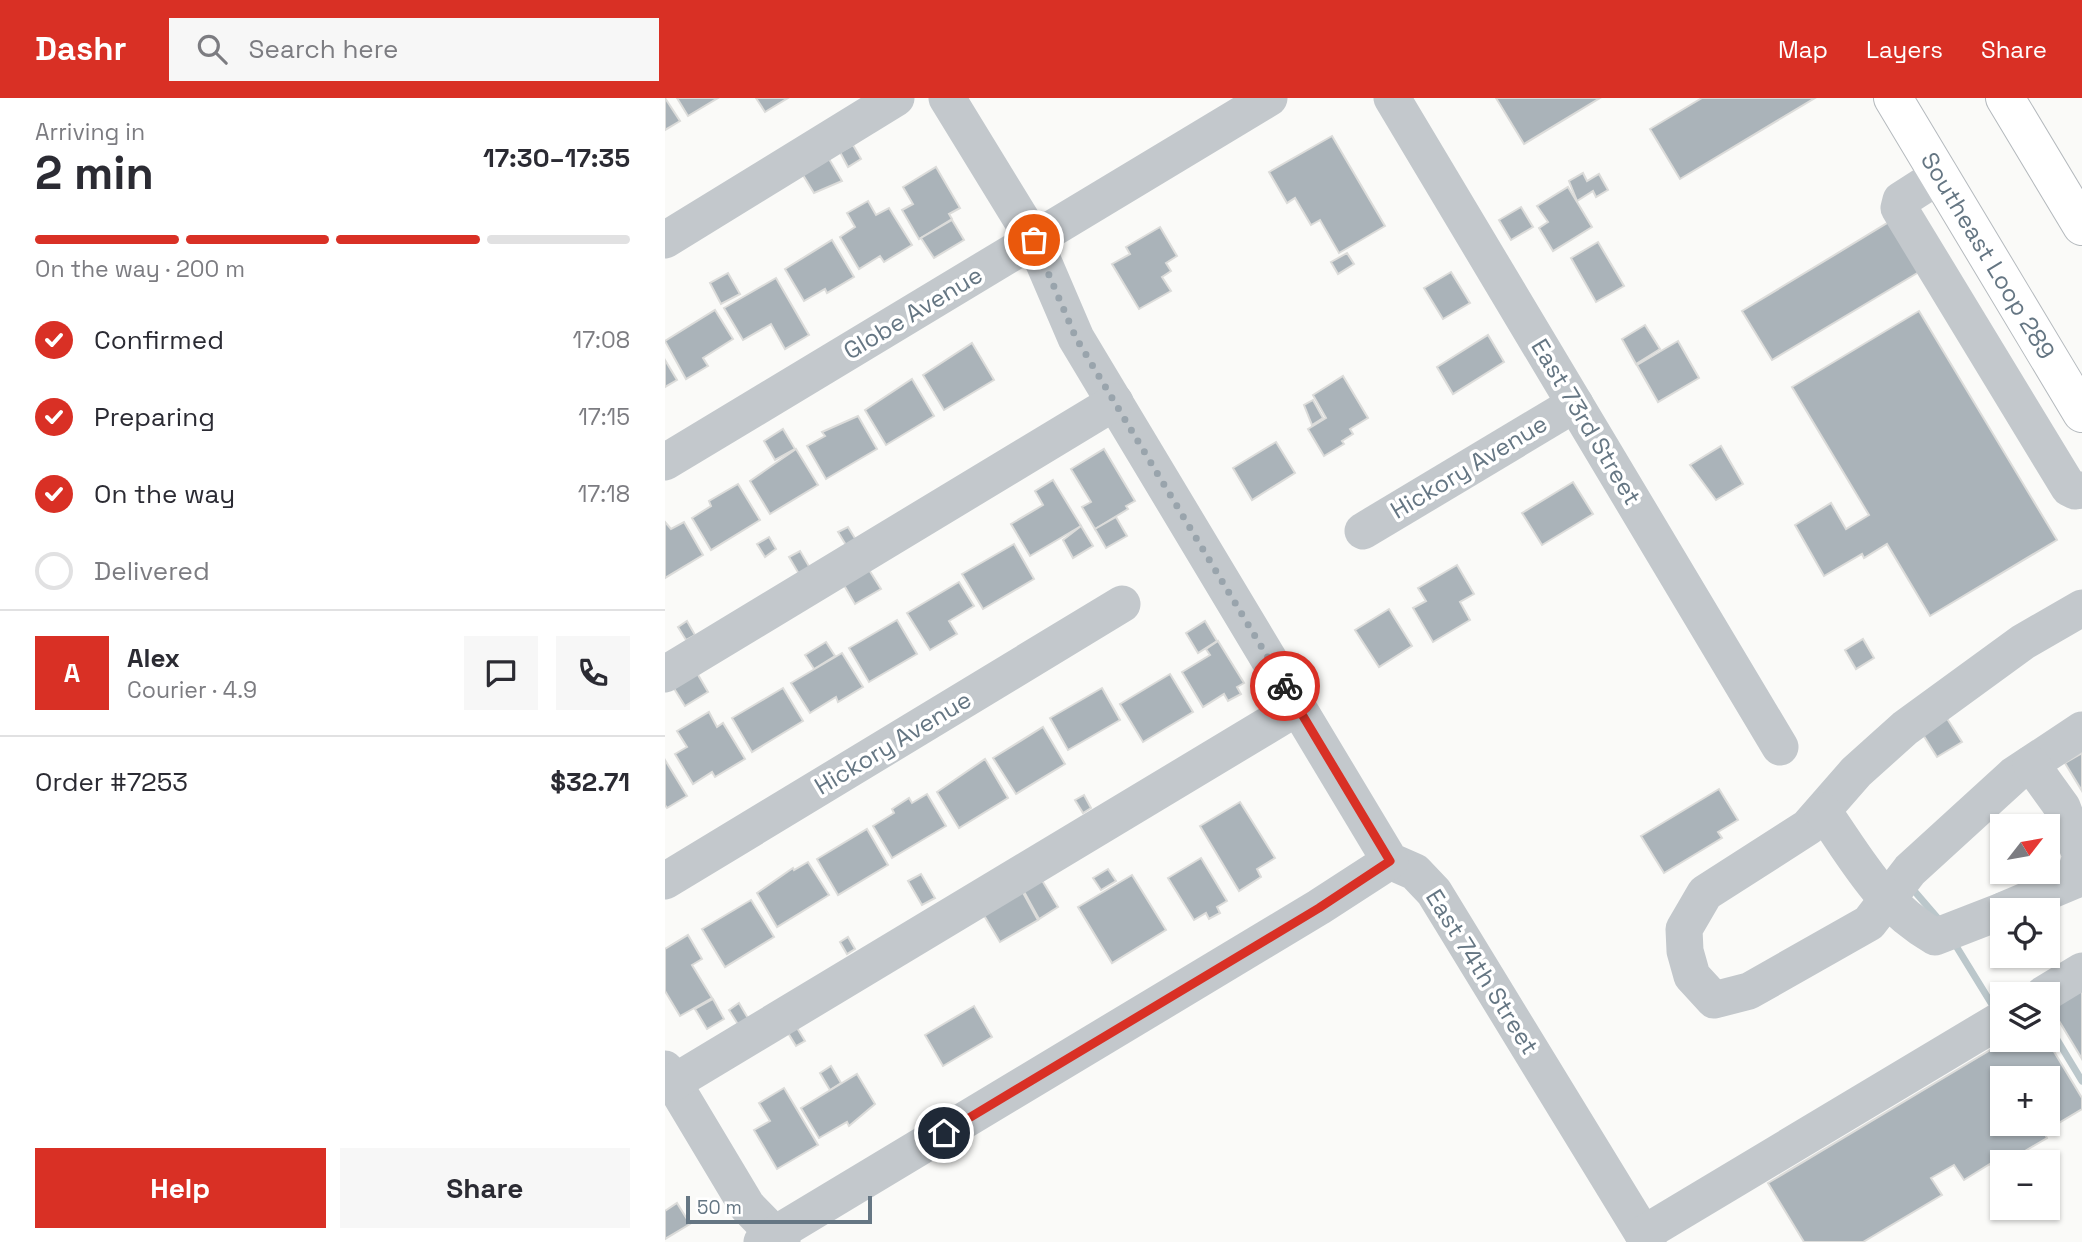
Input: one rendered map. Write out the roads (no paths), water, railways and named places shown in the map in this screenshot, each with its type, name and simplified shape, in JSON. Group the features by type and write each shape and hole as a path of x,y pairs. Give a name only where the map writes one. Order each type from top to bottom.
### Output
{"main road":[{"name":"Southeast Loop 289","path":"1893,98 2082,413"},
{"path":"2005,98 2082,226"}],"street":[{"path":"665,240 896,98"},
{"path":"947,98 1034,240 1065,316 1390,861 1319,908 774,1239 747,1206 669,1076 1298,707"},
{"name":"Globe Avenue","path":"665,462 1269,98"},
{"name":"East 73rd Street","path":"1392,98 1780,747"},
{"path":"1940,175 1901,200 1899,208 2069,488 2082,490"},
{"path":"1963,314 2007,288"},
{"path":"665,674 1115,402"},
{"name":"Hickory Avenue","path":"1363,531 1575,404"},
{"name":"Hickory Avenue","path":"665,881 1122,604"},
{"path":"2082,608 2023,642 1905,728 1856,772 1808,827 1722,879 1705,893 1684,929 1692,976 1714,1000 1749,991 1869,923 1910,870 2014,775 2082,730"},
{"path":"2031,764 2062,807 2081,856 2073,881 2032,898"},
{"path":"1823,811 1886,901 1909,922 1935,937 1990,915"},
{"name":"East 74th Street","path":"1390,861 1415,872 1434,892 1645,1238"},
{"path":"2060,984 2082,971"},
{"path":"1645,1238 1990,1026"}],"waterway":[{"path":"1910,886 1941,922"},
{"path":"1953,941 1990,1001"},
{"path":"2060,1045 2082,1081"}]}
